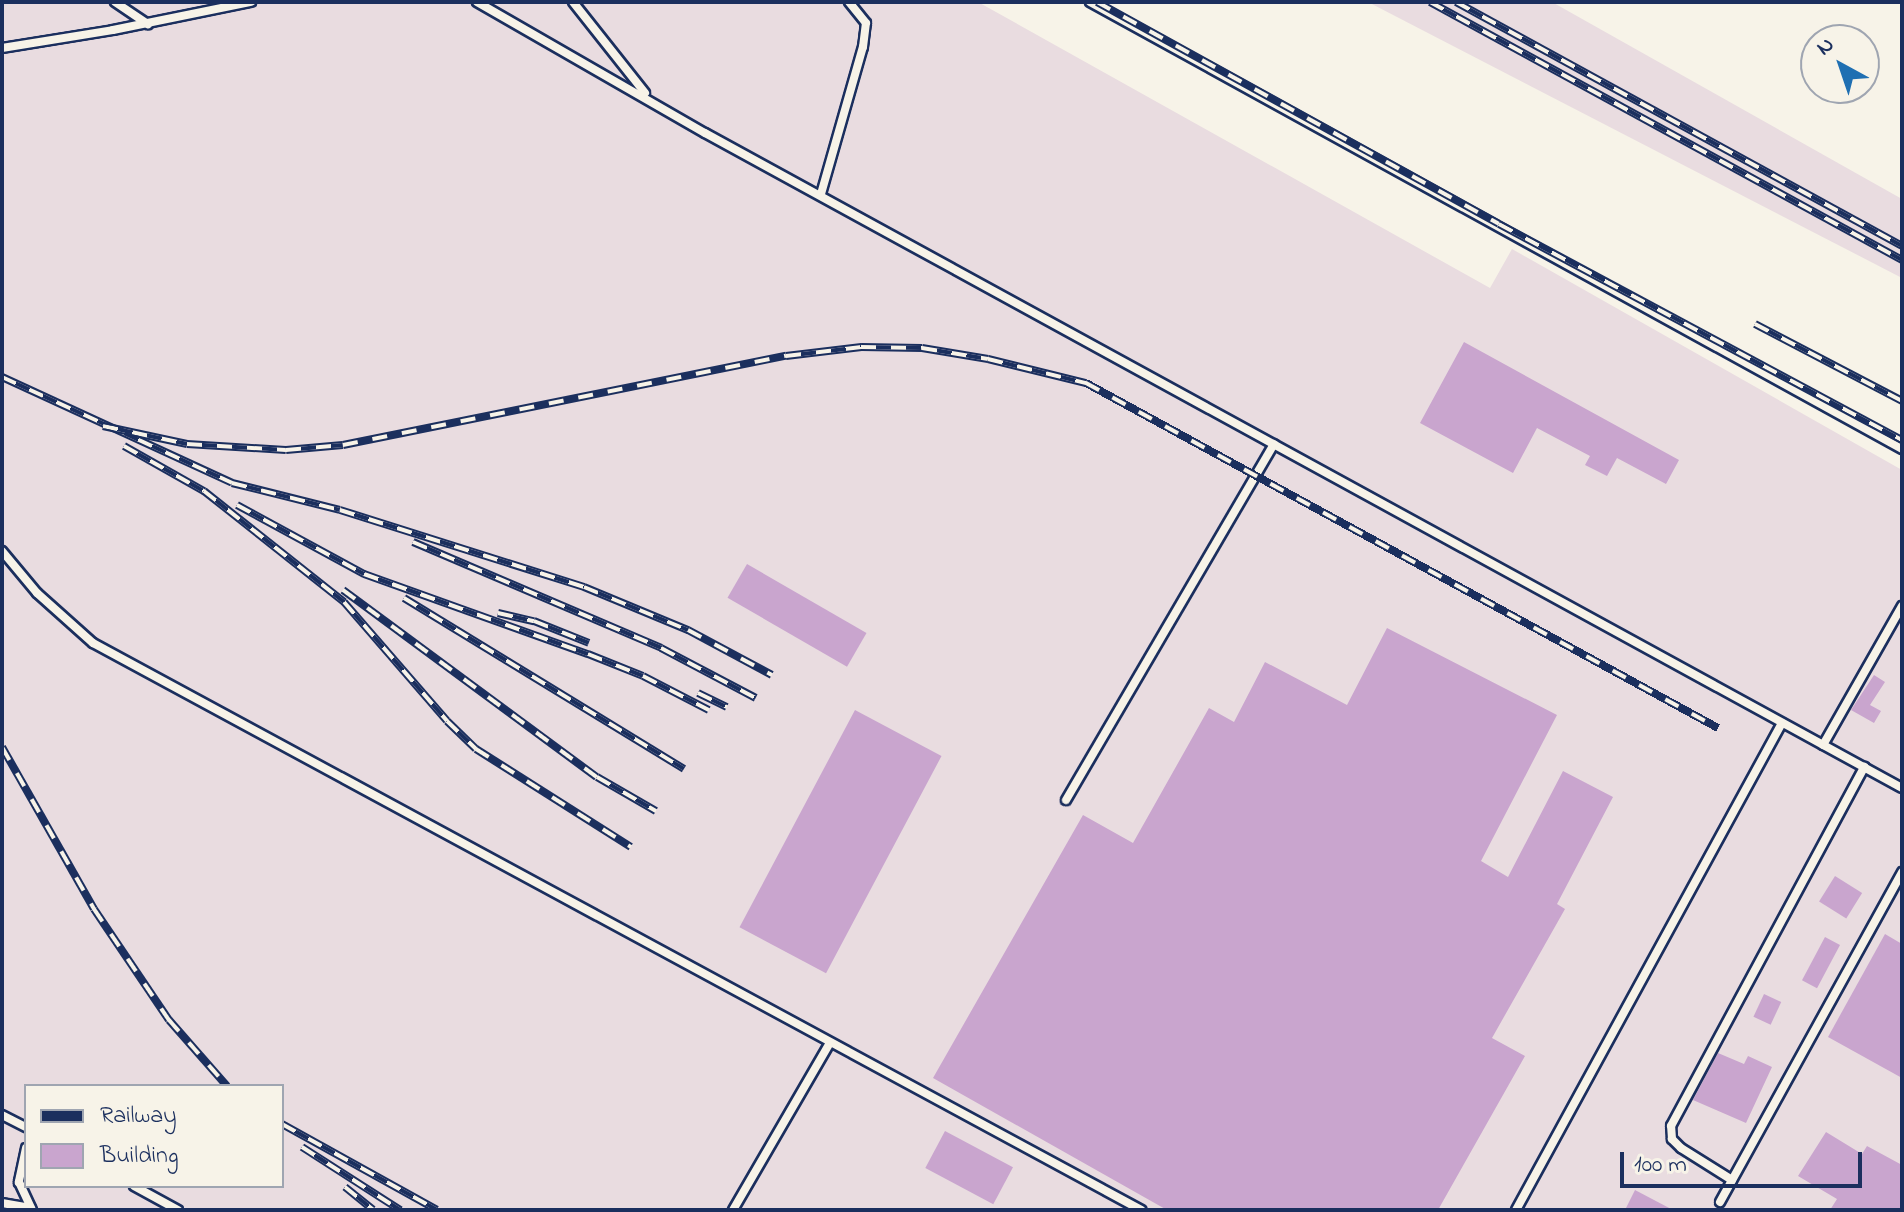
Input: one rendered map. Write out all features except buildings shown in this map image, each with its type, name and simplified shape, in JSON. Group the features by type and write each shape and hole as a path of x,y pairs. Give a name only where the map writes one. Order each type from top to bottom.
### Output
{"lane":[{"path":"115,2 148,24"},
{"path":"2,48 148,24 251,2"},
{"path":"477,2 705,133 1902,788"},
{"path":"573,2 650,100"},
{"path":"821,194 863,47 866,23 849,2"},
{"path":"1090,2 1902,449"},
{"path":"1066,800 1274,444"},
{"path":"2,551 37,593 93,643 1141,1210"},
{"path":"1823,745 1902,606"},
{"path":"1516,1210 1782,723"},
{"path":"1732,1180 1681,1148 1672,1139 1671,1126 1864,767"},
{"path":"1720,1202 1902,872"},
{"path":"733,1210 830,1043"},
{"path":"2,1115 24,1126"},
{"path":"24,1158 19,1182 32,1209"},
{"path":"138,1188 178,1210"},
{"path":"2,1203 32,1209"}],"shaded area":[{"path":"2,2 978,2 1490,288 1512,249 1902,470 1902,1210 2,1210"},
{"path":"1368,2 1552,2 1902,199 1902,278"}],"railway":[{"path":"1097,2 1499,224 1902,440"},
{"path":"1430,2 1902,260"},
{"path":"1456,2 1902,246"},
{"path":"1755,324 1902,401"},
{"path":"103,426 187,444 286,450 343,445 786,356 861,347 922,348 988,359 1086,383 1718,728"},
{"path":"2,377 232,483 340,510 584,587 688,630 772,675"},
{"path":"124,446 204,491 344,602 447,721 476,749 631,847"},
{"path":"237,505 364,574 588,654 643,676 709,710"},
{"path":"413,542 661,648 756,698"},
{"path":"343,590 597,777 656,811"},
{"path":"404,598 684,769"},
{"path":"498,613 534,621 589,643"},
{"path":"698,693 727,707"},
{"path":"2,747 94,909 169,1020 225,1084"},
{"path":"284,1125 437,1210"},
{"path":"302,1147 400,1210"},
{"path":"345,1187 373,1210"}]}
